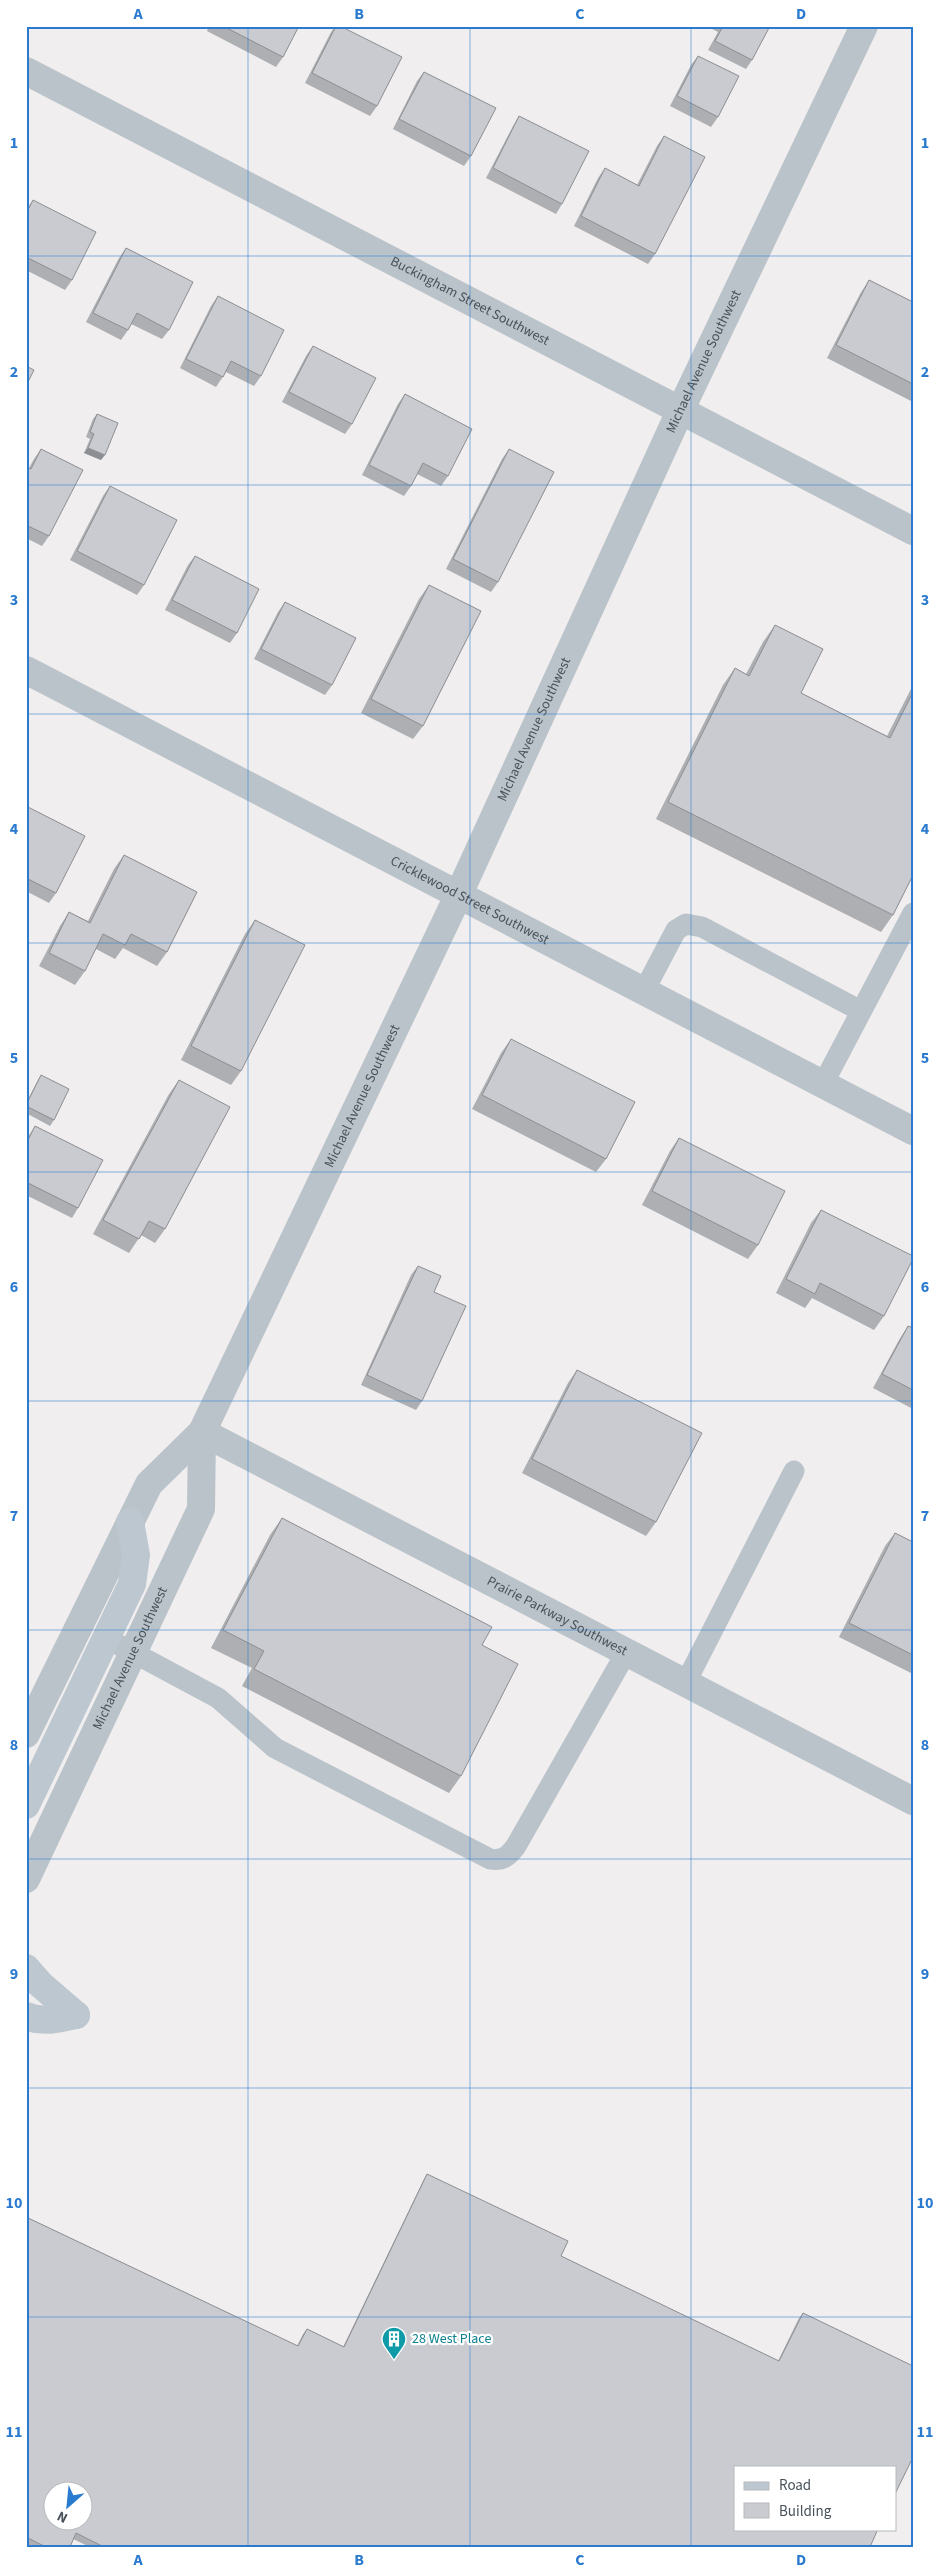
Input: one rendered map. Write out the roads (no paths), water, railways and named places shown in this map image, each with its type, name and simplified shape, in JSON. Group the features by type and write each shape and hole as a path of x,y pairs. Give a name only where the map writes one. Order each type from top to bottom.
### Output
{"main road":[{"path":"26,1805 132,1584 136,1568 136,1555 130,1522"},
{"path":"26,1968 40,1984 76,2015 54,2020 29,2018"}],"street":[{"name":"Michael Avenue Southwest","path":"26,1734 149,1484 202,1432 458,896 681,410 864,26"},
{"name":"Buckingham Street Southwest","path":"26,71 913,531"},
{"name":"Cricklewood Street Southwest","path":"26,670 913,1131"},
{"name":"Michael Avenue Southwest","path":"26,1879 201,1509 202,1432"},
{"name":"Prairie Parkway Southwest","path":"202,1432 913,1801"}],"lane":[{"path":"823,1084 913,913"},
{"path":"644,991 676,930 686,924 702,927 860,1011"},
{"path":"686,1682 794,1471"},
{"path":"106,1638 218,1698 275,1748 490,1859 497,1860 505,1858 516,1846 627,1651"}],"place":[{"name":"28 West Place","path":"394,2360"}]}
